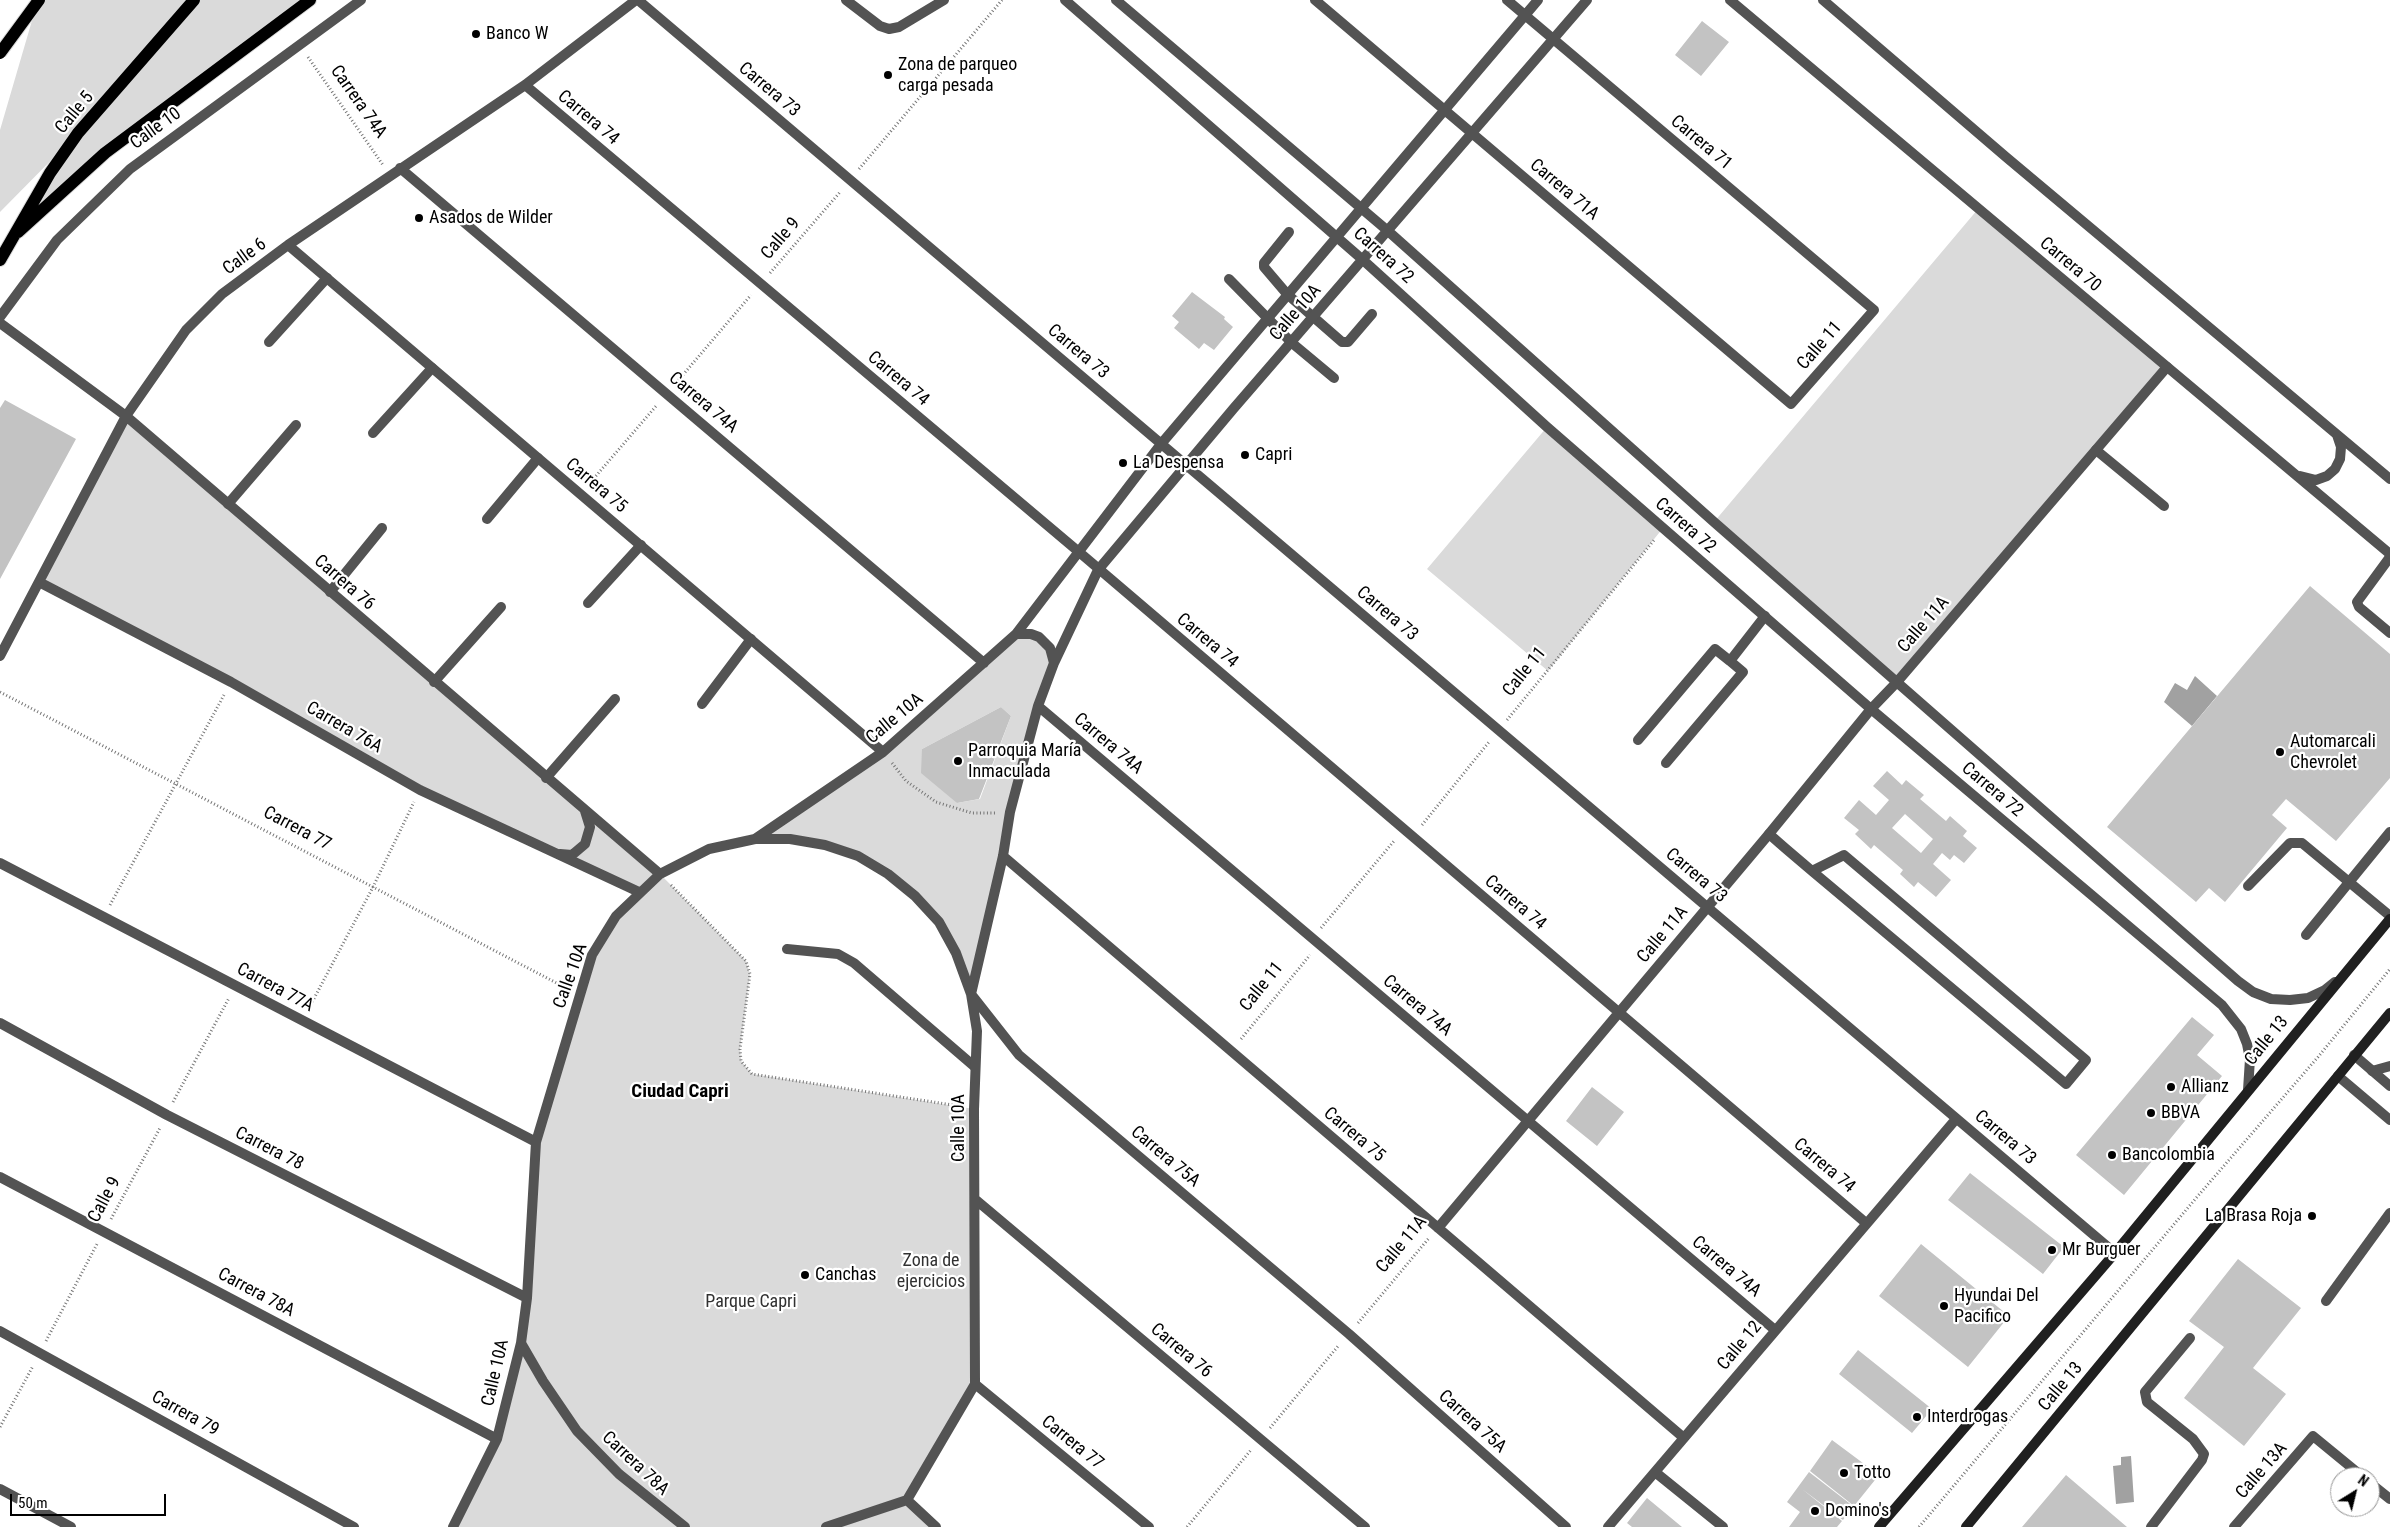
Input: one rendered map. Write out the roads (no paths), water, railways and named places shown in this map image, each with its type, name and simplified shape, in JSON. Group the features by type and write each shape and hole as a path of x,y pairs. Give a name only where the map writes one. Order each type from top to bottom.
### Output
{"main road":[{"path":"0,53 40,0"},
{"name":"Calle 5","path":"0,260 18,232 50,173 78,133 194,0"},
{"name":"Calle 10","path":"18,232 105,153 310,0"},
{"name":"Calle 13","path":"1879,1527 2115,1253 2390,918"},
{"name":"Calle 13","path":"1966,1527 1974,1522 2390,1013"}],"street":[{"name":"Calle 10","path":"0,317 57,240 130,169 300,47 361,0"},
{"name":"Calle 6","path":"0,656 126,416 186,330 222,294 288,245 525,85 637,0"},
{"name":"Carrera 73","path":"637,0 2115,1253"},
{"path":"846,0 880,26 889,29 899,27 944,0"},
{"name":"Carrera 72","path":"1064,0 1363,260 1547,427 1871,709 2222,1005 2237,1023 2247,1044 2250,1059 2248,1090"},
{"name":"Carrera 72","path":"1116,0 1388,231 1897,682 2253,992 2271,999 2290,1000 2308,998 2326,990 2340,978"},
{"name":"Carrera 71A","path":"1315,0 1791,404"},
{"name":"Carrera 71","path":"1507,0 1874,310"},
{"name":"Calle 10A","path":"453,1527 497,1439 520,1343 527,1298 536,1142 592,955 616,916 660,874 709,849 755,839 883,752 1016,634 1161,444 1267,316 1538,0"},
{"name":"Calle 10A","path":"975,1384 976,1200 974,1108 977,1031 971,994 1003,856 1010,812 1038,706 1054,663 1098,570 1186,465 1587,0"},
{"name":"Carrera 70","path":"1730,0 2294,473 2390,556"},
{"path":"1823,0 2006,157 2390,479"},
{"name":"Carrera 74","path":"525,85 1079,552 1866,1223"},
{"name":"Carrera 74A","path":"400,168 984,663"},
{"path":"1289,232 1264,263 1264,267 1287,294 1313,318 1345,342 1372,314"},
{"name":"Carrera 75","path":"288,245 883,752"},
{"path":"269,342 327,278"},
{"path":"1229,279 1292,343 1334,378"},
{"name":"Calle 11","path":"1791,404 1874,310"},
{"name":"Carrera 76","path":"0,323 126,416 660,874"},
{"name":"Calle 11A","path":"1438,1228 1769,834 1871,709 1897,682 2167,367"},
{"path":"374,434 432,368"},
{"path":"228,504 296,425"},
{"path":"2294,473 2304,478 2316,480 2327,476 2335,469 2340,459 2341,447 2338,436 2331,428"},
{"path":"2096,450 2164,506"},
{"path":"487,519 538,458"},
{"path":"330,592 382,528"},
{"path":"588,603 641,545"},
{"path":"2390,556 2357,602 2359,607 2390,633"},
{"name":"Carrera 76A","path":"39,582 232,682 420,790 639,892"},
{"path":"434,682 501,607"},
{"path":"1730,661 1765,616"},
{"path":"1016,634 1031,634 1038,637 1050,648 1054,663"},
{"path":"702,704 751,639"},
{"path":"1638,740 1715,649 1730,661 1743,672 1666,763"},
{"path":"546,778 615,699"},
{"name":"Carrera 74A","path":"1038,706 1775,1330"},
{"path":"557,854 572,855 585,844 590,827 584,810"},
{"path":"2306,935 2390,832"},
{"path":"1769,834 1812,871 2066,1084 2086,1060 1844,855 1812,871"},
{"name":"Carrera 75A","path":"755,839 790,839 825,845 858,856 888,874 915,896 939,922 956,953 971,994 1019,1055 1349,1334 1566,1527"},
{"path":"2248,886 2290,843 2302,843 2390,918"},
{"name":"Carrera 75","path":"1003,856 1684,1438"},
{"name":"Carrera 77A","path":"0,863 536,1142"},
{"path":"786,949 838,954 854,963 975,1067"},
{"name":"Carrera 78","path":"0,1024 167,1115 527,1298"},
{"path":"2354,1055 2390,1086"},
{"path":"2372,1071 2390,1066"},
{"path":"2338,1076 2390,1120"},
{"name":"Calle 12","path":"1608,1527 1956,1119"},
{"name":"Carrera 78A","path":"0,1177 497,1439"},
{"name":"Carrera 76","path":"976,1200 1365,1527"},
{"path":"2326,1301 2390,1214"},
{"name":"Carrera 79","path":"0,1331 354,1527"},
{"path":"2151,1527 2202,1460 2204,1454 2193,1440 2147,1402 2145,1392 2190,1338"},
{"name":"Carrera 78A","path":"520,1343 577,1431 619,1474 685,1527"},
{"path":"826,1527 907,1500 975,1384"},
{"name":"Carrera 77","path":"975,1384 1149,1527"},
{"name":"Calle 13A","path":"2234,1527 2313,1436 2351,1467"},
{"path":"1655,1472 1723,1527"},
{"path":"0,1489 71,1527"},
{"path":"2380,1491 2390,1499"},
{"path":"907,1500 936,1527"}],"place":[{"name":"Banco W","path":"476,34"},
{"name":"Zona de parqueo carga pesada","path":"888,75"},
{"name":"Asados de Wilder","path":"419,218"},
{"name":"Capri","path":"1245,455"},
{"name":"La Despensa","path":"1123,463"},
{"name":"Automarcali Chevrolet","path":"2280,752"},
{"name":"Parroquia María Inmaculada","path":"958,761"},
{"name":"Allianz","path":"2171,1087"},
{"name":"BBVA","path":"2151,1113"},
{"name":"Bancolombia","path":"2112,1155"},
{"name":"La Brasa Roja","path":"2312,1216"},
{"name":"Mr Burguer","path":"2052,1250"},
{"name":"Canchas","path":"805,1275"},
{"name":"Hyundai Del Pacifico","path":"1944,1306"},
{"name":"Interdrogas","path":"1917,1417"},
{"name":"Totto","path":"1844,1473"},
{"name":"Domino's","path":"1815,1511"}],"district":[{"name":"Ciudad Capri","path":"680,1092"}],"park label":[{"name":"Zona de ejercicios","path":"931,1271"},
{"name":"Parque Capri","path":"751,1302"}]}
